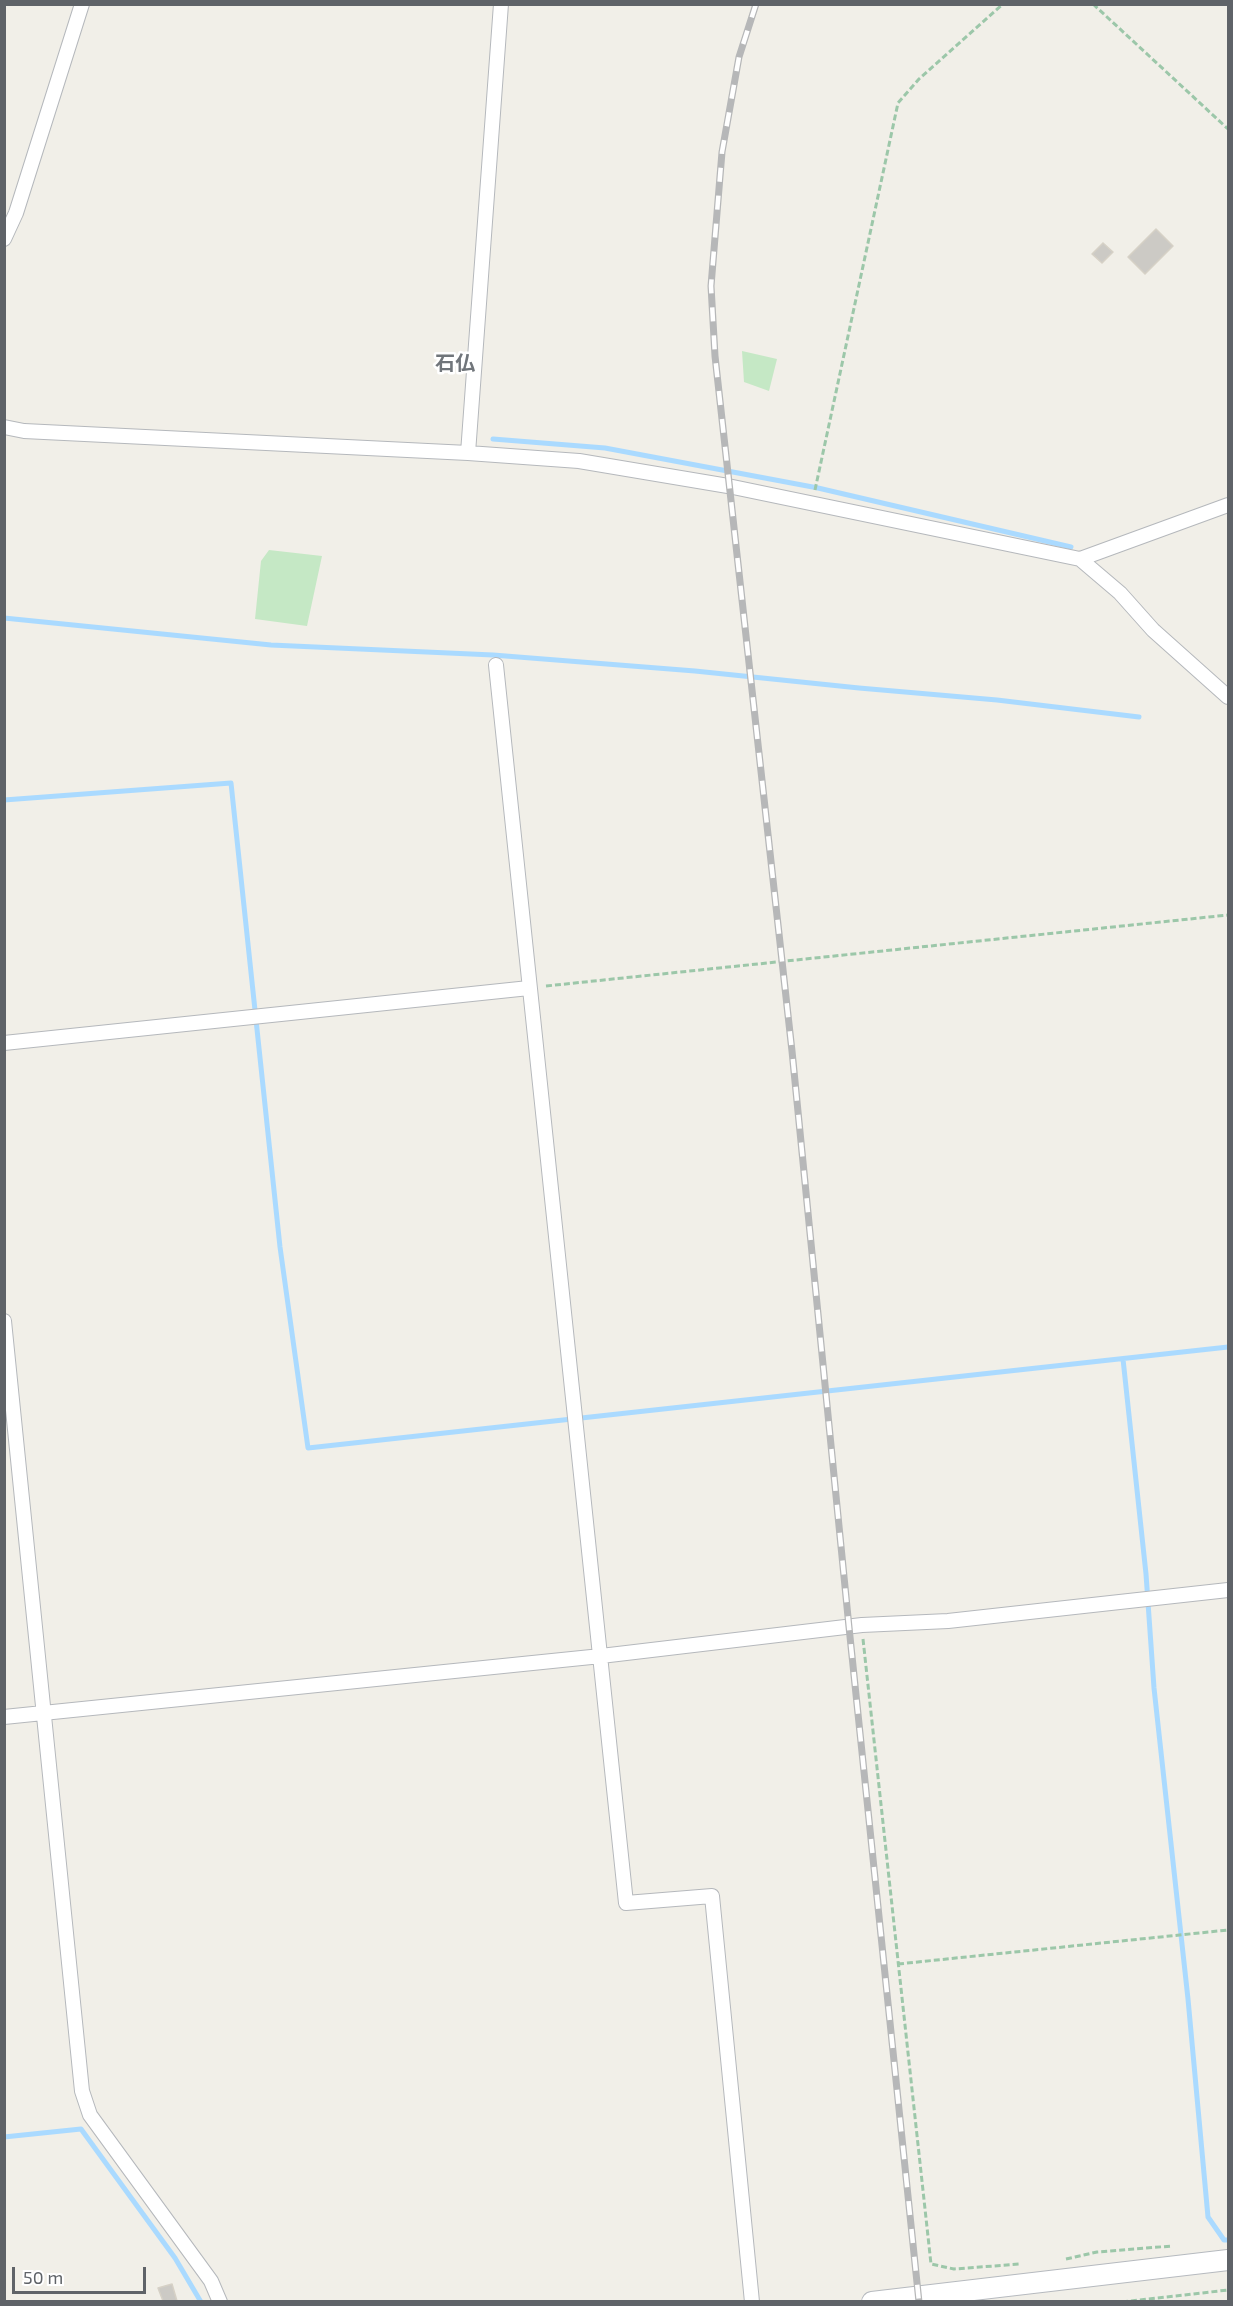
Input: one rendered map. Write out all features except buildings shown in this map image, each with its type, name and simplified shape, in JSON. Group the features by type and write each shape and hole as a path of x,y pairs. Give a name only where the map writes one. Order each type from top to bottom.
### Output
{"street":[{"path":"4,239 16,213 82,4"},
{"path":"468,453 501,4"},
{"path":"4,427 24,432 579,460 728,486 1080,559 1120,593 1153,630 1228,698"},
{"path":"1080,559 1228,505"},
{"path":"496,665 626,1903 712,1896 752,2301"},
{"path":"4,1042 529,988"},
{"path":"4,1321 82,2091 90,2115 211,2281 220,2301"},
{"path":"4,1717 600,1656 861,1625 948,1621 1228,1590"},
{"path":"872,2301 1228,2260"}],"path":[{"path":"812,503 898,103 919,79 1003,4"},
{"path":"1093,4 1228,129"},
{"path":"529,988 1228,915"},
{"path":"861,1625 931,2264 954,2270 1021,2264"},
{"path":"898,1964 1228,1930"},
{"path":"1062,2260 1098,2252 1173,2246"},
{"path":"1122,2301 1228,2290"}],"green space":[{"path":"742,351 777,359 769,391 744,382"},
{"path":"269,550 322,556 307,626 255,619 261,561"}],"waterway":[{"path":"493,439 605,448 818,488 1071,547"},
{"path":"4,618 271,645 493,655 695,671 997,700 1139,717"},
{"path":"4,800 231,783 280,1247 308,1448 1228,1347"},
{"path":"1123,1359 1208,2217 1224,2240 1228,2240"},
{"path":"4,2137 81,2129 175,2258 201,2302"}],"railway":[{"path":"756,4 739,57 722,152 711,286 715,356 792,1051 919,2302"}],"district":[{"name":"石仏","path":"455,363"}]}
